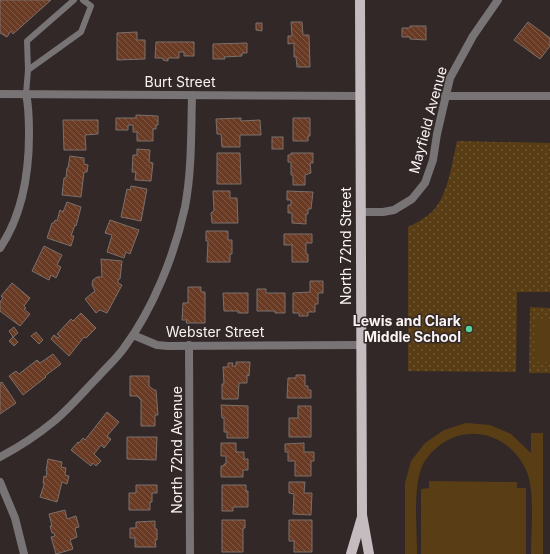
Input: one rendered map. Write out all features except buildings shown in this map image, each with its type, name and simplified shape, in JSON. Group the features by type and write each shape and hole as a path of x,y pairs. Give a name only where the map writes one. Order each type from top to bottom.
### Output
{"main road":[{"name":"North 72nd Street","path":"360,0 362,515 369,554"},
{"name":"North 72nd Street","path":"351,554 362,515"}],"street":[{"name":"Mayfield Avenue","path":"360,212 383,212 394,210 404,205 419,192 427,178 433,160 436,134 450,78 473,36 498,0"},
{"name":"Burt Street","path":"0,94 360,96"},
{"path":"0,248 13,224 21,202 27,178 29,158 29,107 26,94"},
{"path":"0,457 27,442 54,421 124,349 146,311 168,262 181,222 189,182 192,95"},
{"path":"445,96 550,96"},
{"name":"Webster Street","path":"133,335 157,345 168,346 361,345"},
{"name":"North 72nd Avenue","path":"188,345 190,377 190,554"},
{"path":"0,482 15,518 24,554"}],"lane":[{"path":"26,94 28,70 26,41 74,0"},
{"path":"28,70 81,32 91,6 83,0"}],"shaded area":[{"path":"457,141 550,143 550,292 517,292 516,372 408,371 408,227 432,212 442,197 449,179"},
{"path":"530,307 550,308 550,373 529,373"},
{"path":"535,318 550,319 550,362 534,362"},
{"path":"466,423 490,425 511,434 531,453 531,433 543,433 543,554 531,554 531,490 527,472 520,460 511,449 490,436 465,434 452,438 437,447 424,462 417,489 417,554 405,554 405,483 411,461 425,443 444,430"},
{"path":"429,481 517,482 517,488 526,488 526,554 421,554 421,489 429,488"}],"place":[{"name":"Lewis and Clark Middle School","path":"469,329"}]}
